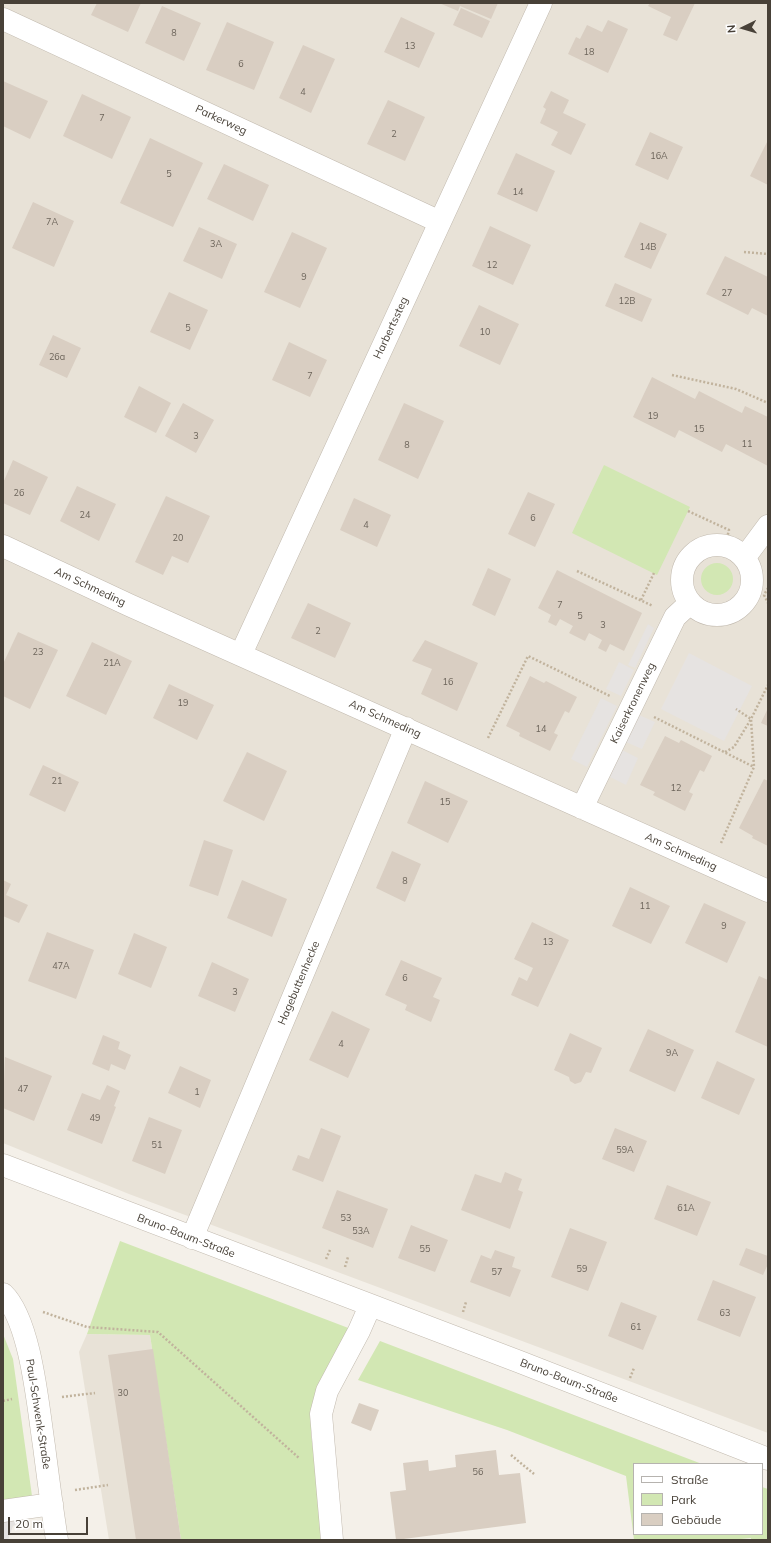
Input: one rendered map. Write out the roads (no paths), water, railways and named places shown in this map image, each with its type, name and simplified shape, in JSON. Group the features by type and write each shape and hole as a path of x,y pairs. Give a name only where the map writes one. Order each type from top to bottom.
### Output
{"street":[{"name":"Harbertssteg","path":"241,654 541,3"},
{"name":"Parkerweg","path":"3,19 440,222"},
{"path":"744,557 768,526"},
{"name":"Am Schmeding","path":"3,546 129,605 768,891"},
{"path":"706,546 725,546 734,548 744,557 751,569 753,583 749,596 740,607 728,614 715,616 701,612 683,610 684,591 682,577 686,564 694,553 706,546"},
{"name":"Kaiserkronenweg","path":"582,808 631,706 683,610"},
{"name":"Hagebuttenhecke","path":"192,1238 406,728"},
{"name":"Bruno-Baum-Straße","path":"3,1165 370,1306 526,1364 768,1459"},
{"name":"Paul-Schwenk-Straße","path":"6,1297 24,1333 37,1401 57,1540"},
{"path":"332,1540 321,1414 327,1392 362,1325 370,1306"},
{"path":"3,1511 51,1499"}]}
